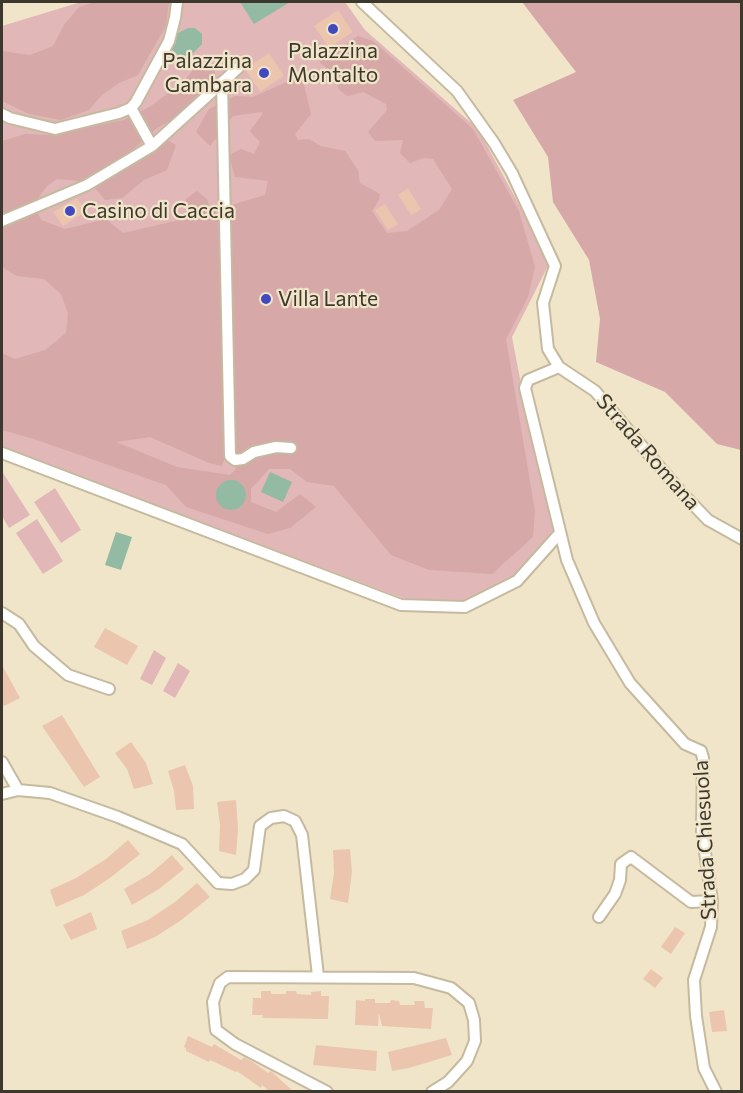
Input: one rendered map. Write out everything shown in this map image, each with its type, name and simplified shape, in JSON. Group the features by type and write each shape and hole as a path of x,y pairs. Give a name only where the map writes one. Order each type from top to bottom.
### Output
{"street":[{"path":"2,114 55,129 110,116 131,108 169,41 177,2"},
{"path":"362,2 457,91 512,173 555,266 543,303 548,349 559,367"},
{"path":"2,221 87,185 152,146 238,68"},
{"path":"222,82 230,456 235,460 243,459 254,453 276,447 291,448"},
{"path":"131,108 152,146"},
{"name":"Strada Chiesuola","path":"559,367 528,380 525,388 567,560 594,623 630,683 685,744 701,751 703,758 702,831 712,901 711,927 694,980 696,1016 705,1068 716,1092"},
{"name":"Strada Romana","path":"559,367 595,391 681,492 708,520 741,539"},
{"path":"2,453 401,605 465,607 517,581 559,534"},
{"path":"2,613 19,624 34,646 68,675 109,689"},
{"path":"2,762 18,790"},
{"path":"2,794 18,790 50,793 118,817 182,844 218,883 232,884 245,879 254,870 260,826 271,818 284,816 295,821 302,835 318,976"},
{"path":"598,917 615,894 620,880 621,864 631,857 691,902 712,901"},
{"path":"327,1092 235,1044 216,1030 213,1002 220,983 228,977 414,978 451,988 469,1003 474,1020 475,1041 467,1061 448,1082 432,1092"}],"shaded area":[{"name":"Villa Lante","path":"81,2 345,2 365,30 478,129 550,262 512,337 531,436 554,531 514,579 466,603 405,599 2,447 2,26"},
{"path":"95,2 169,2 166,26 138,75 119,83 102,95 89,110 61,120 29,114 2,101 2,51 30,55 53,46 64,25 79,7"},
{"path":"240,2 290,2 254,24"},
{"path":"522,2 741,2 741,450 717,444 665,392 596,362 600,319 589,260 553,202 548,157 513,100 576,72"},
{"path":"188,28 195,28 202,34 202,44 192,54 178,55 170,48 174,37"},
{"name":"Villa Lante","path":"358,36 373,41 473,129 519,211 535,267 528,297 506,339 535,511 533,537 492,574 429,570 391,555 334,486 307,482 290,469 269,469 251,489 251,502 276,512 300,494 316,507 290,528 268,534 186,507 166,485 2,430 2,353 15,359 45,350 66,333 68,313 61,294 44,279 17,276 2,267 2,141 25,134 51,135 124,120 151,106 183,82 195,68 213,66 216,78 172,120 157,128 130,152 143,158 165,139 176,145 167,170 144,180 122,198 105,200 90,182 57,179 47,186 34,204 41,220 65,229 106,219 123,233 188,218 186,199 197,191 207,199 211,211 265,195 268,181 235,177 229,155 241,149 254,154 260,142 250,131 262,112 233,116 210,146 196,132 209,109 235,96 253,97 298,77 304,85 311,114 295,134 298,140 309,139 321,146 345,151 358,170 360,183 380,194 372,211 387,233 407,231 439,210 452,189 433,159 423,158 410,163 400,153 403,140 375,141 368,132 387,110 386,104 363,92 348,96 339,90 333,73 319,62","holes":["150,437 209,463 222,466 226,454 235,455 236,469 230,475 177,467 116,442"]},
{"path":"270,472 292,482 283,502 261,492"},
{"path":"3,473 30,515 9,528 2,516"},
{"path":"231,480 242,484 246,495 242,506 231,510 220,506 216,495 220,484"},
{"path":"55,488 81,530 61,543 34,502"},
{"path":"37,519 63,561 43,574 16,533"},
{"path":"116,532 132,537 121,570 105,565"},
{"path":"154,650 166,658 152,685 140,679"},
{"path":"178,663 190,671 175,698 163,691"}],"building":[{"name":"Palazzina Montalto","path":"338,10 353,32 329,48 314,26"},
{"name":"Palazzina Gambara","path":"269,53 284,76 260,92 245,69"},
{"path":"408,188 421,209 411,215 398,195"},
{"name":"Casino di Caccia","path":"77,198 86,211 63,226 53,212"},
{"path":"385,204 398,224 388,230 375,210"},
{"path":"105,628 138,646 127,665 94,647"},
{"path":"2,665 20,698 4,706 2,702"},
{"path":"62,715 100,777 84,787 42,726"},
{"path":"131,742 146,763 153,784 134,789 127,769 115,753"},
{"path":"185,765 193,786 194,809 176,810 174,791 168,771"},
{"path":"236,800 238,829 236,855 219,851 220,825 217,802"},
{"path":"128,840 140,854 84,895 56,907 50,890 76,878 106,859"},
{"path":"350,849 352,872 348,903 330,899 334,873 333,850"},
{"path":"172,855 184,869 159,889 132,905 124,889 150,874"},
{"path":"197,883 210,897 155,937 127,949 121,931 148,920 175,902"},
{"path":"91,912 97,929 71,940 63,925"},
{"path":"675,927 685,933 671,954 661,947"},
{"path":"651,969 663,978 655,988 643,979"},
{"path":"261,991 286,994 286,991 296,991 297,994 311,995 311,992 321,991 321,996 329,996 328,1019 262,1018 263,1015 252,1015 253,998 261,998"},
{"path":"365,999 375,999 375,1003 399,1001 400,1005 415,1005 414,1001 424,1001 425,1008 433,1008 431,1029 382,1026 379,1013 378,1026 355,1025 356,1000 365,1001"},
{"path":"724,1010 727,1031 712,1032 709,1012"},
{"path":"188,1036 212,1047 214,1044 241,1060 244,1057 268,1073 271,1071 294,1092 270,1092 237,1071 210,1060 209,1062 186,1051 184,1047"},
{"path":"446,1038 452,1055 392,1071 388,1052"},
{"path":"316,1045 377,1051 376,1071 313,1065"}],"place":[{"name":"Palazzina Montalto","path":"333,29"},
{"name":"Palazzina Gambara","path":"264,73"},
{"name":"Casino di Caccia","path":"70,211"},
{"name":"Villa Lante","path":"266,299"}]}
